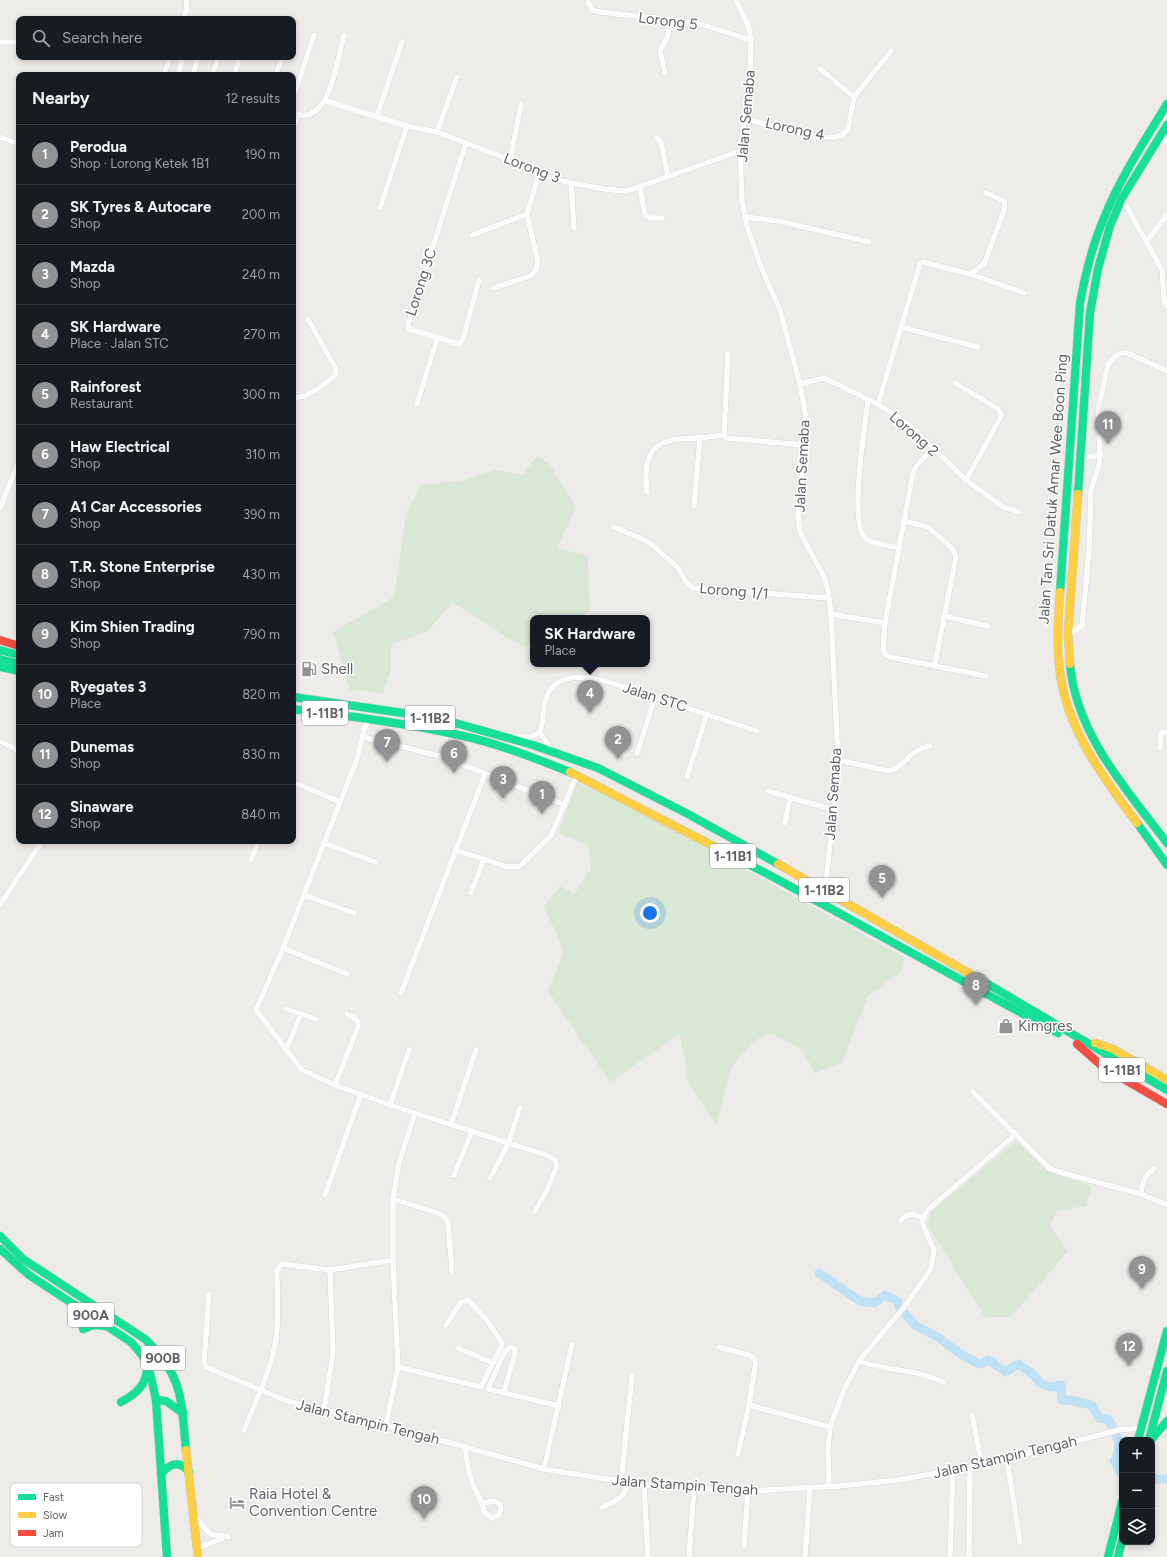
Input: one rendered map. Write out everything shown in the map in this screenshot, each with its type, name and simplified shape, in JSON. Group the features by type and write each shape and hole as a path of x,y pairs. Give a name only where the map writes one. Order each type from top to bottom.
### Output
{"main road":[{"name":"Jalan Tan Sri Datuk Amar Wee Boon Ping","path":"1167,104 1109,203 1095,236 1083,282 1080,303 1057,630 1060,676 1068,710 1076,728 1094,761 1167,865"},
{"name":"Jalan Tan Sri Datuk Amar Wee Boon Ping","path":"1167,125 1122,198 1106,237 1094,281 1090,313 1068,634 1069,669 1078,704 1090,732 1110,765 1167,844"},
{"path":"2,639 16,645"},
{"path":"0,650 16,654"},
{"path":"0,659 16,663"},
{"path":"0,667 16,670"},
{"name":"1-11B2","path":"296,697 417,715 496,734 598,768 688,814 825,890 1001,991 1078,1041 1167,1090"},
{"name":"1-11B1","path":"296,709 369,719 460,735 521,753 577,775 775,878 1078,1041 1167,1096"},
{"path":"679,829 650,811 647,803 649,801 655,801 688,814"},
{"path":"1078,1041 1113,1049 1167,1080"},
{"path":"1078,1041 1102,1067 1167,1104"},
{"name":"900B","path":"0,1236 22,1259 153,1346 168,1364 175,1378 183,1412 198,1557"},
{"name":"900A","path":"0,1249 12,1262 31,1276 131,1342 140,1351 147,1362 154,1383 156,1400 167,1557"},
{"path":"75,1305 81,1316 83,1329 94,1325 108,1326"},
{"path":"1139,1437 1167,1331"},
{"path":"1158,1361 1167,1363"},
{"path":"121,1402 136,1393 146,1383 147,1362"},
{"path":"1151,1437 1167,1371"},
{"path":"1152,1384 1160,1380 1164,1381"},
{"path":"156,1400 166,1401 183,1412"},
{"path":"1153,1437 1167,1421"},
{"path":"161,1474 169,1464 175,1463 186,1467 189,1472"},
{"path":"1108,1557 1120,1509"},
{"path":"1118,1557 1121,1545"}],"street":[{"path":"184,16 187,9 186,0"},
{"name":"Jalan Semaba","path":"736,0 749,28 751,40 750,72 740,151 742,201 761,267 780,310 800,384 806,418 805,445 798,515 800,532 824,577 831,614 838,760 825,890"},
{"name":"Lorong 5","path":"588,2 592,10 697,23 751,40"},
{"path":"665,73 660,50 667,38 671,20"},
{"path":"296,89 314,35"},
{"path":"296,114 310,115 317,111 326,101 344,35"},
{"path":"0,42 16,42"},
{"path":"377,116 402,42"},
{"name":"Lorong 4","path":"743,118 804,133 834,137 845,133 848,129 854,97 891,51"},
{"path":"165,72 169,60"},
{"path":"179,72 182,60"},
{"path":"194,72 197,60"},
{"path":"213,72 217,60"},
{"path":"235,72 239,60"},
{"path":"277,72 281,60"},
{"path":"820,69 854,97"},
{"path":"437,132 457,77"},
{"name":"Lorong 3","path":"326,101 407,126 437,132 510,160 539,173 571,183 624,191 640,187 740,151"},
{"path":"510,160 521,104"},
{"path":"380,208 407,126"},
{"path":"0,137 16,143"},
{"path":"657,138 661,141 668,177"},
{"path":"1159,138 1167,142"},
{"name":"Lorong 3C","path":"466,143 408,324 409,329 437,339 460,344 463,339 479,280"},
{"path":"494,288 530,276 536,271 538,262 527,214 539,173"},
{"path":"571,183 574,228"},
{"path":"640,187 645,215 650,218 662,218"},
{"path":"970,274 984,264 1005,208 1004,201 986,194"},
{"path":"1122,198 1147,240 1162,270 1164,300 1167,306"},
{"path":"472,234 527,214"},
{"path":"1147,240 1167,215"},
{"path":"746,217 778,221 869,242"},
{"path":"878,404 920,264 923,262 970,274 1024,293"},
{"path":"296,398 303,398 309,395 336,375 336,368 308,319"},
{"path":"901,327 978,347"},
{"path":"417,404 437,339"},
{"path":"1068,634 1082,626 1089,551 1091,490 1099,465 1100,455 1098,411 1108,364 1111,359 1125,352 1167,371"},
{"path":"724,436 728,353"},
{"name":"Lorong 2","path":"800,384 824,378 878,404 908,424 932,450 966,480 1003,508 1018,512"},
{"path":"955,384 998,409 1002,415 966,480"},
{"path":"868,400 857,490 861,530 863,536 868,540 900,548"},
{"path":"647,492 645,476 647,463 658,446 665,441 678,438 724,436 726,438 805,445"},
{"path":"694,506 700,438"},
{"path":"932,450 919,463 913,472 882,644 885,654 986,676"},
{"path":"1081,458 1100,455"},
{"path":"0,508 16,468"},
{"path":"904,521 928,527 953,549 955,553 935,664"},
{"name":"Lorong 1/1","path":"614,527 649,542 678,568 686,582 693,588 829,598"},
{"path":"831,614 886,623"},
{"path":"944,616 988,626"},
{"name":"Jalan STC","path":"540,733 547,695 554,686 563,680 578,676 590,677 757,731"},
{"path":"637,754 655,697"},
{"path":"688,776 707,714"},
{"path":"356,717 364,730"},
{"path":"369,719 364,730 357,759 283,948 256,1010 299,1068 335,1085 390,1105 509,1142 549,1156 555,1160 557,1166 547,1190 535,1210"},
{"path":"1160,748 1160,734 1161,732 1167,732"},
{"path":"496,734 529,737 540,733 546,744 552,750 562,755"},
{"path":"363,737 442,757 565,805"},
{"path":"1,742 16,750"},
{"path":"838,760 889,771 897,769 912,753 930,746"},
{"path":"402,993 485,774"},
{"path":"455,850 508,867 520,866 551,836 577,775"},
{"path":"296,783 340,802"},
{"path":"768,791 834,810"},
{"path":"785,823 790,797"},
{"path":"324,843 375,862"},
{"path":"0,904 40,844"},
{"path":"251,860 258,844"},
{"path":"471,893 484,859"},
{"path":"304,895 354,914"},
{"path":"283,948 347,974"},
{"path":"286,1009 316,1019"},
{"path":"286,1050 301,1014"},
{"path":"335,1085 358,1027 358,1022 356,1019 347,1014"},
{"path":"390,1105 409,1050"},
{"path":"451,1124 476,1050"},
{"path":"973,1092 1050,1168 1059,1172 1141,1194 1167,1205"},
{"path":"325,1194 361,1094"},
{"path":"490,1178 509,1142 520,1107"},
{"path":"386,1425 398,1367 393,1260 393,1199 399,1162 415,1113"},
{"path":"454,1175 472,1131"},
{"path":"829,1486 828,1449 830,1427 844,1390 859,1361 904,1307 927,1276 933,1262 934,1250 922,1223 922,1218 930,1208 1016,1134"},
{"path":"1141,1194 1142,1182 1146,1175 1154,1169"},
{"path":"393,1199 441,1214 448,1221 452,1271"},
{"path":"901,1220 908,1214 913,1214 922,1218"},
{"path":"244,1430 260,1391 274,1349 278,1324 276,1270 282,1264 330,1270 393,1260"},
{"path":"324,1410 332,1353 330,1270"},
{"name":"Jalan Stampin Tengah","path":"209,1294 204,1362 206,1367 260,1391 287,1401 386,1425 544,1469 621,1482 694,1489 748,1491 810,1488 898,1480 970,1468 1119,1430 1141,1428"},
{"path":"398,1367 481,1387 502,1344 486,1319 471,1302 464,1301 460,1303 446,1325"},
{"path":"544,1469 572,1344"},
{"path":"504,1392 515,1353 515,1349 511,1347 505,1351 488,1389 559,1406"},
{"path":"719,1347 755,1358 756,1364 749,1405 738,1454"},
{"path":"458,1348 493,1362"},
{"path":"859,1361 875,1367 919,1374 943,1382"},
{"path":"621,1482 632,1376"},
{"path":"749,1405 830,1427"},
{"path":"972,1415 982,1465"},
{"path":"465,1447 472,1481 483,1503"},
{"path":"1007,1459 1020,1542"},
{"path":"969,1557 970,1468"},
{"path":"950,1556 953,1471"},
{"path":"602,1506 622,1498 625,1494 628,1483"},
{"path":"644,1485 648,1557"},
{"path":"805,1557 810,1488"},
{"path":"689,1557 694,1489"},
{"path":"744,1546 748,1491"},
{"path":"194,1516 210,1534 229,1537 197,1548"}],"green space":[{"path":"537,456 550,465 576,507 557,548 588,556 590,611 583,615 530,615 530,645 525,648 453,603 427,631 391,645 391,669 383,693 350,690 333,632 394,597 406,514 421,485 461,481 496,470 522,475"},
{"path":"577,783 624,802 905,958 901,972 868,996 842,1063 815,1073 802,1050 771,1033 754,1041 732,1066 716,1125 689,1084 680,1034 610,1082 548,991 564,951 544,906 560,886 574,894 591,869 588,845 558,833"},
{"path":"1016,1141 1049,1171 1092,1187 1086,1206 1058,1210 1050,1226 1068,1251 1011,1317 985,1317 927,1224 931,1212"}],"waterway":[{"path":"819,1273 860,1301 875,1303 885,1295 898,1301 899,1307 915,1325 939,1338 962,1355 979,1364 989,1360 1006,1372 1018,1364 1034,1375 1040,1383 1050,1387 1061,1385 1062,1400 1070,1400 1092,1405 1099,1418 1108,1419 1119,1445"},
{"path":"1119,1450 1114,1461 1119,1468"},
{"path":"1155,1479 1167,1479"}],"traffic: fast":[{"path":"1060,592 1080,303 1084,283 1098,233 1108,207 1132,162 1167,104"},
{"path":"1078,494 1090,313 1098,269 1110,226 1122,198 1167,125"},
{"path":"0,650 16,654"},
{"path":"0,659 16,663"},
{"path":"1070,664 1074,690 1082,714 1105,760 1167,843"},
{"path":"0,667 16,670"},
{"path":"296,697 417,715 459,724 533,745 598,768 688,814 778,864"},
{"path":"296,709 397,723 473,738 529,756 570,772"},
{"path":"1137,823 1167,865"},
{"path":"721,850 1058,1033"},
{"path":"981,980 1167,1090"},
{"path":"0,1236 23,1259 145,1339 158,1352 174,1377 178,1390 183,1417 186,1450"},
{"path":"0,1249 29,1275 131,1342 142,1355 149,1368 156,1400 167,1557"},
{"path":"75,1305 81,1316 83,1329 94,1325 106,1326"},
{"path":"1139,1437 1167,1331"},
{"path":"121,1402 136,1392 143,1384 147,1367"},
{"path":"1150,1437 1167,1371"},
{"path":"156,1400 166,1401 183,1413"},
{"path":"1154,1437 1167,1421"},
{"path":"161,1474 168,1467 175,1464 179,1464 186,1468 189,1472"},
{"path":"1108,1557 1120,1509"},
{"path":"1118,1557 1121,1545"}],"traffic: slow":[{"path":"1070,664 1068,634 1078,494"},
{"path":"1060,592 1058,657 1061,679 1072,719 1090,756 1137,823"},
{"path":"570,772 721,850"},
{"path":"778,864 981,980"},
{"path":"1095,1043 1113,1049 1167,1080"},
{"path":"186,1450 198,1557"}],"traffic: jam":[{"path":"0,640 16,645"},
{"path":"1077,1044 1103,1067 1167,1104"}],"place":[{"name":"Dunemas","path":"1108,444"},
{"name":"Shell","path":"309,669"},
{"name":"SK Hardware","path":"590,713"},
{"name":"SK Tyres & Autocare","path":"618,759"},
{"name":"A1 Car Accessories","path":"387,762"},
{"name":"Haw Electrical","path":"454,773"},
{"name":"Mazda","path":"503,799"},
{"name":"Perodua","path":"542,814"},
{"name":"Rainforest","path":"882,898"},
{"name":"T.R. Stone Enterprise","path":"976,1005"},
{"name":"Kimgres","path":"1006,1026"},
{"name":"Kim Shien Trading","path":"1142,1289"},
{"name":"Sinaware","path":"1129,1366"},
{"name":"Raia Hotel & Convention Centre","path":"237,1503"},
{"name":"Ryegates 3","path":"424,1519"}]}
